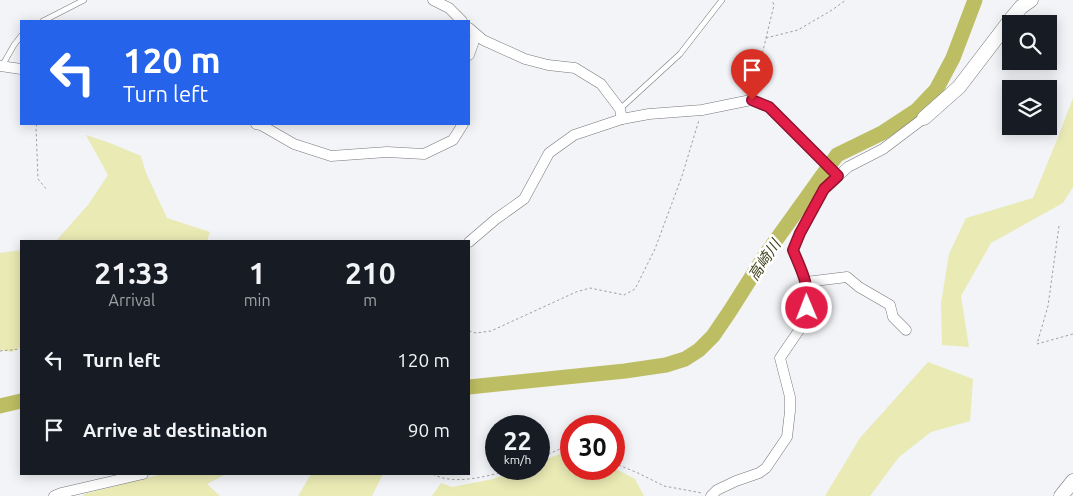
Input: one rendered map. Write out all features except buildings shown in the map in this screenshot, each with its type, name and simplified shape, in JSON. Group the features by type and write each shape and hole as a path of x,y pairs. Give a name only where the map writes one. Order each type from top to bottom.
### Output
{"street":[{"path":"433,0 449,8 461,20"},
{"path":"711,495 717,490 759,473 766,468 787,437 790,397 780,358 806,320 808,295 806,282 793,250 824,189 855,162 883,149 924,118 958,87 1021,6 1031,0"},
{"path":"472,31 483,40 525,59 548,65 575,68 601,84 621,114"},
{"path":"470,47 472,31"},
{"path":"1,66 20,68"},
{"path":"470,241 496,219 524,200 549,153 574,136 621,114 702,110 752,100 769,107 838,176"},
{"path":"258,125 294,144 331,156 387,152 424,154 454,140 462,125"},
{"path":"806,282 847,277 890,305 893,317 906,330"},
{"path":"54,496 139,475"},
{"path":"1061,496 1073,482"}],"lane":[{"path":"44,20 84,0"},
{"path":"621,114 680,54 722,0"},
{"path":"1,66 20,37"}],"path":[{"path":"752,100 774,5 772,0"},
{"path":"765,38 798,30 846,0"},
{"path":"470,331 476,333 491,331 576,292 590,288 624,295 635,289 655,249 682,176 702,110"},
{"path":"37,125 38,179 47,190"},
{"path":"1060,226 1048,306 1037,344 1073,334"},
{"path":"0,351 20,350"},
{"path":"625,467 664,486 711,495"},
{"path":"434,475 439,478 456,480 485,475"}],"green space":[{"path":"1073,98 1073,187 1063,203 991,243 961,296 969,347 942,345 941,303 949,254 966,218 1033,198"},
{"path":"86,135 141,156 146,173 167,218 210,232 207,240 57,240 88,205 108,175"},
{"path":"20,250 20,348 12,352 0,350 0,253"},
{"path":"928,362 973,379 970,421 931,432 899,457 870,496 825,496 860,438"},
{"path":"560,454 560,480 625,480 625,474 635,479 644,496 432,496 441,483 452,487 488,480 550,480 550,458"},
{"path":"158,475 224,475 207,484 220,496 83,496 84,494"},
{"path":"310,475 382,475 372,496 298,496"}],"waterway":[{"name":"高崎川","path":"470,387 666,365 685,359 699,350 713,336 766,254 837,155 882,133 917,110 936,90 953,58 975,0"},
{"name":"高崎川","path":"0,406 20,401"}],"route":[{"path":"752,100 769,107 838,176 824,189 793,250 806,282 807,308"}]}
